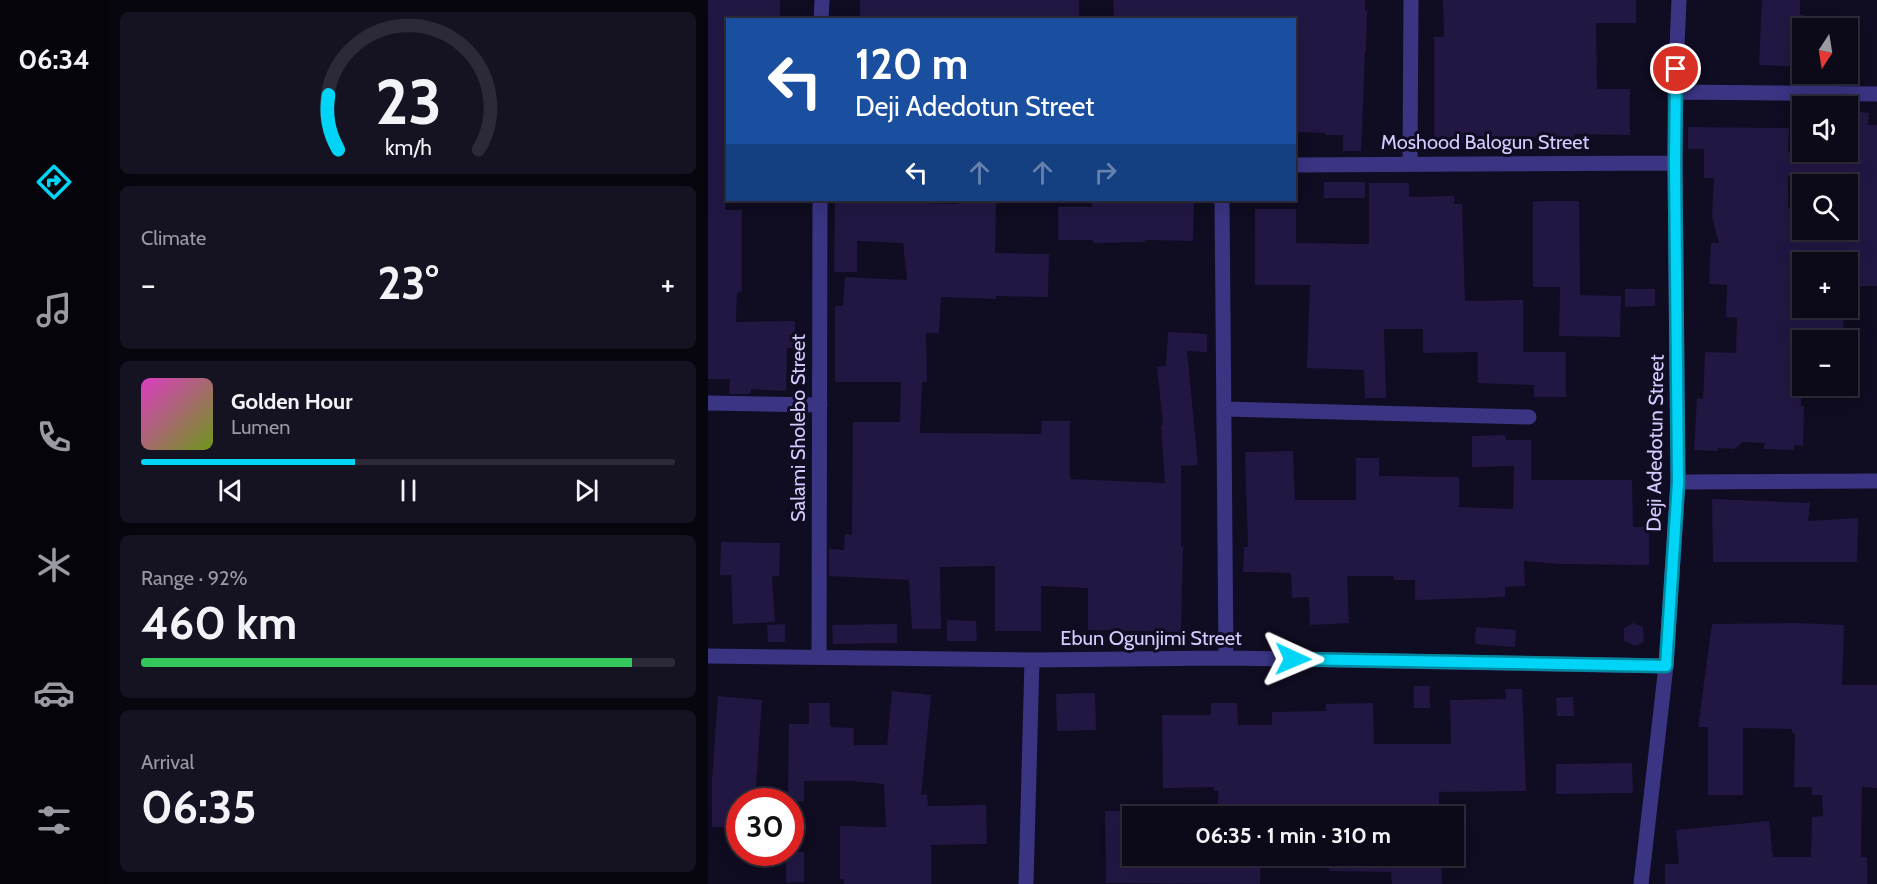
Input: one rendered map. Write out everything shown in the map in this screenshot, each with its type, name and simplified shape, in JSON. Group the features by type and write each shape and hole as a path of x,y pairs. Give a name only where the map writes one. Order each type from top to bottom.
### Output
{"street":[{"path":"821,18 822,0"},
{"path":"1410,163 1412,0"},
{"name":"Deji Adedotun Street","path":"1641,884 1666,666 1678,482 1675,92 1679,0"},
{"path":"1675,92 1877,94"},
{"name":"Moshood Balogun Street","path":"1296,165 1675,163"},
{"name":"Salami Sholebo Street","path":"819,656 820,201"},
{"path":"1222,201 1226,658"},
{"path":"708,403 819,405"},
{"path":"1224,409 1529,417"},
{"path":"1678,482 1877,481"},
{"name":"Ebun Ogunjimi Street","path":"708,656 1032,660 1226,658 1666,666"},
{"path":"1026,884 1032,660"}],"building":[{"path":"708,0 780,0 780,18 726,18 725,210 742,210 742,291 737,293 736,322 795,321 795,348 787,348 786,391 751,389 750,394 729,394 730,379 708,379"},
{"path":"860,0 1079,0 1079,18 860,18"},
{"path":"1113,0 1365,0 1365,10 1367,10 1366,51 1361,151 1343,151 1343,135 1296,132 1296,18 1114,18"},
{"path":"1443,0 1636,0 1636,23 1596,23 1597,89 1630,89 1630,135 1574,134 1574,141 1543,142 1543,137 1465,136 1465,143 1434,143 1434,37 1444,37"},
{"path":"1762,0 1800,0 1800,15 1803,15 1803,18 1792,18 1792,66 1759,65"},
{"path":"1858,112 1869,113 1868,125 1877,125 1877,286 1858,286 1858,252 1792,252 1792,318 1844,318 1843,330 1792,330 1792,396 1801,396 1801,406 1804,406 1803,446 1794,445 1794,450 1764,449 1765,443 1743,442 1734,449 1694,450 1697,398 1703,399 1705,352 1736,353 1737,318 1726,317 1727,285 1709,284 1711,243 1719,243 1712,217 1714,178 1704,178 1704,149 1688,149 1688,127 1789,128 1788,152 1792,152 1792,162 1858,162"},
{"path":"1324,182 1365,182 1365,198 1324,198"},
{"path":"1369,183 1409,183 1409,197 1454,196 1454,204 1462,204 1465,301 1523,300 1523,352 1566,352 1566,397 1534,397 1534,385 1478,383 1478,352 1423,353 1423,329 1384,329 1386,398 1365,398 1364,370 1307,368 1310,285 1255,285 1255,209 1296,209 1296,243 1369,244"},
{"path":"835,201 957,204 957,201 996,201 995,253 1049,254 1048,297 996,296 996,299 941,297 939,333 926,333 927,382 922,382 920,433 1041,434 1042,421 1070,421 1070,479 1165,483 1161,425 1163,425 1157,367 1166,366 1168,332 1207,334 1207,352 1187,351 1198,465 1181,466 1181,546 1183,546 1181,632 1088,630 1088,588 1041,586 1041,631 995,631 995,566 940,567 941,629 912,629 909,580 829,576 829,549 844,550 845,534 852,535 853,422 900,422 901,382 835,382 835,306 843,306 845,277 907,280 903,243 857,241 857,272 834,272"},
{"path":"1091,201 1194,201 1193,241 1145,240 1145,242 1093,243 1093,240 1058,240 1058,207 1092,207"},
{"path":"1579,201 1580,295 1621,296 1620,337 1559,336 1560,287 1533,287 1533,202"},
{"path":"1625,289 1655,289 1655,306 1625,307"},
{"path":"1505,435 1506,440 1531,440 1531,480 1632,480 1633,527 1649,527 1649,565 1560,564 1524,561 1525,586 1505,587 1505,597 1415,600 1415,580 1394,580 1394,576 1347,576 1349,623 1310,625 1309,597 1292,598 1291,573 1243,572 1244,547 1248,547 1245,452 1293,451 1295,500 1356,500 1356,458 1379,458 1379,476 1459,477 1459,507 1513,509 1514,466 1472,467 1472,436"},
{"path":"1712,499 1810,503 1808,521 1858,518 1857,562 1713,562"},
{"path":"721,542 780,543 779,576 772,576 775,622 733,624 731,575 720,575"},
{"path":"947,620 976,621 977,641 947,641"},
{"path":"1633,623 1643,627 1644,642 1635,646 1624,641 1624,628"},
{"path":"785,624 785,642 768,642 767,625"},
{"path":"897,624 897,643 833,644 832,625"},
{"path":"1712,624 1844,625 1842,685 1877,685 1877,788 1862,787 1861,857 1867,857 1867,884 1665,884 1665,864 1679,864 1676,830 1769,821 1773,857 1811,857 1812,817 1823,816 1822,795 1812,795 1812,787 1794,787 1795,733 1792,733 1792,729 1743,728 1743,795 1708,795 1708,727 1698,727"},
{"path":"1476,627 1516,630 1515,647 1475,644"},
{"path":"1414,686 1430,686 1430,708 1414,708"},
{"path":"1505,689 1522,689 1526,791 1439,792 1439,806 1218,806 1218,791 1214,791 1214,787 1163,788 1162,715 1211,715 1211,703 1237,703 1238,725 1272,725 1272,712 1326,711 1326,704 1373,703 1374,744 1451,744 1450,700 1506,699"},
{"path":"892,691 931,695 921,795 927,794 928,806 986,805 987,844 931,845 931,884 844,884 844,879 840,879 840,826 886,827 884,784 804,781 804,788 788,788 789,724 809,724 809,703 830,703 830,727 854,728 854,745 887,745"},
{"path":"1095,693 1096,730 1057,731 1056,694"},
{"path":"718,696 762,700 756,788 726,788 726,827 712,827 712,781"},
{"path":"1573,697 1574,716 1557,716 1556,698"},
{"path":"1632,763 1633,793 1556,794 1556,764"},
{"path":"1105,811 1122,811 1122,866 1261,866 1260,884 1106,883"},
{"path":"786,866 804,866 804,882 786,883"},
{"path":"1329,866 1441,866 1442,884 1392,884 1391,872 1329,871"}],"route":[{"path":"1293,659 1666,666 1678,482 1676,69"}]}
